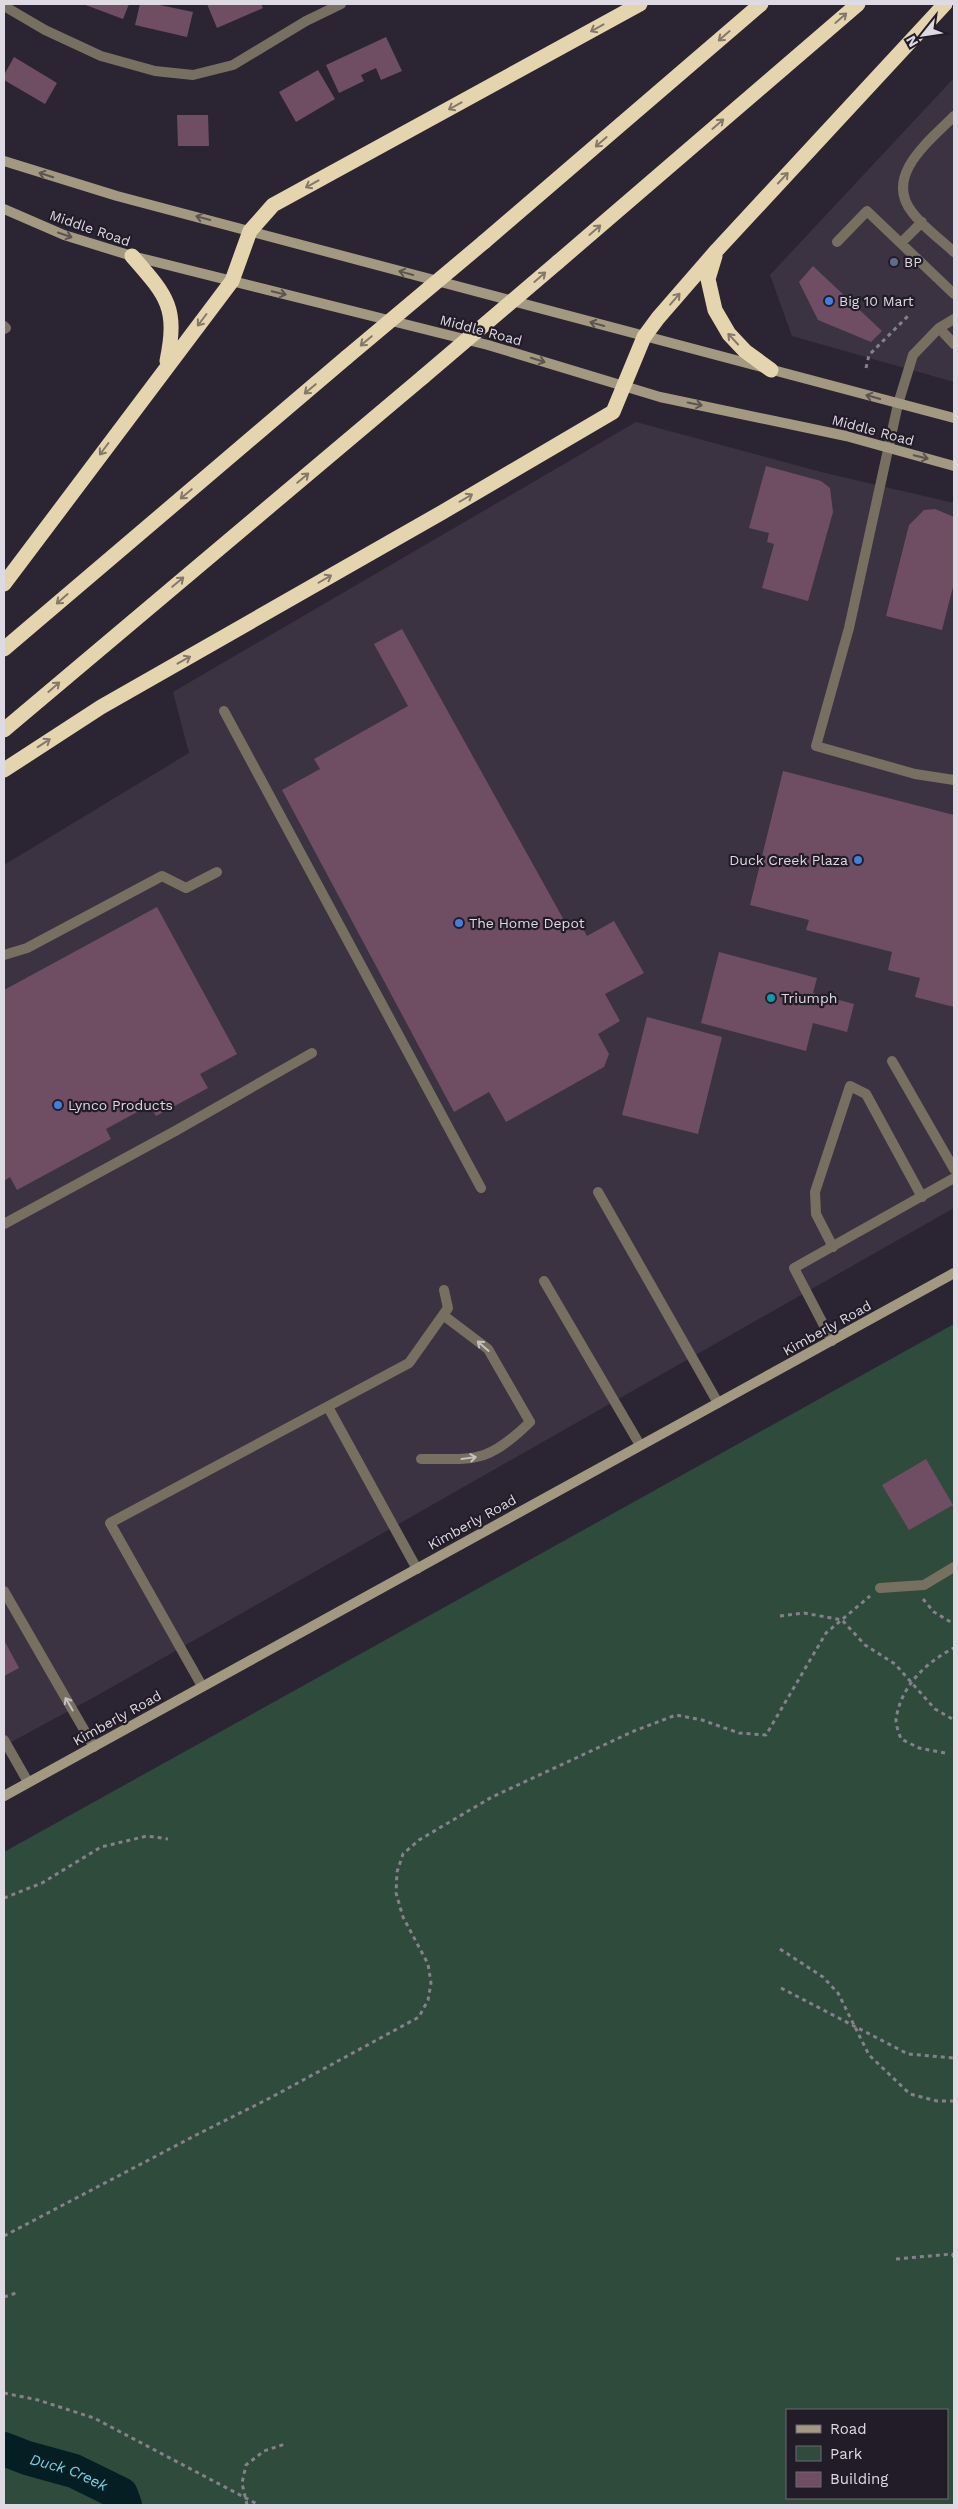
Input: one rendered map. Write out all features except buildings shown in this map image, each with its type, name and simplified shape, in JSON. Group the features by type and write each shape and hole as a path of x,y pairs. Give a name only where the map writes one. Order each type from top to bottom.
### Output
{"highway":[{"path":"4,584 232,281 250,231 273,206 640,4"},
{"path":"4,649 484,242 761,4"},
{"path":"4,730 423,377 858,4"},
{"path":"4,770 101,707 441,513 613,412 644,337 717,250 945,4"},
{"path":"717,250 708,278 715,310 729,334 745,351 771,370"},
{"path":"132,256 160,288 167,300 172,318 173,336 167,366"}],"main road":[{"path":"4,161 60,180 954,418"},
{"name":"Middle Road","path":"4,210 64,235 132,256 488,345 660,397 846,436 954,466"},
{"name":"Kimberly Road","path":"4,1796 954,1273"}],"street":[{"path":"4,6 45,30 102,56 155,71 193,75 233,65 341,4"},
{"path":"954,116 912,160 903,175 904,195 911,211 954,252"},
{"path":"837,242 867,211 954,294"},
{"path":"901,243 922,222"},
{"path":"954,319 939,328 913,355 898,404 849,628 816,746 915,774 954,780"},
{"path":"4,326 6,328 4,330"},
{"path":"939,328 954,344"},
{"path":"224,710 482,1188"},
{"path":"4,954 27,948 162,876 186,888 217,872"},
{"path":"4,1224 177,1130 312,1053"},
{"path":"892,1061 954,1169"},
{"path":"833,1247 816,1214 815,1192 850,1086 866,1094 922,1198"},
{"path":"832,1341 794,1268 922,1198 954,1178"},
{"path":"598,1192 718,1403"},
{"path":"544,1281 640,1445"},
{"path":"202,1686 110,1523 409,1363 448,1308 444,1290"},
{"path":"421,1459 466,1459 491,1454 507,1444 530,1422 488,1349 443,1316"},
{"path":"328,1407 417,1569"},
{"path":"880,1588 924,1585 954,1567"},
{"path":"4,1591 94,1747"},
{"path":"4,1740 28,1782"}],"path":[{"path":"866,368 869,355 910,314"},
{"path":"911,1586 934,1612 954,1624"},
{"path":"4,2236 270,2098 418,2017 428,2000 431,1983 428,1964 402,1917 396,1893 396,1872 403,1854 419,1840 492,1797 634,1731 676,1715 702,1720 739,1733 766,1735 826,1633 880,1588"},
{"path":"780,1616 804,1613 842,1620 865,1645 895,1664 934,1709 954,1720"},
{"path":"945,1753 919,1748 901,1739 896,1721 903,1695 911,1683 934,1658 954,1648"},
{"path":"4,1898 42,1883 101,1847 147,1836 168,1839"},
{"path":"780,1949 823,1977 838,1993 869,2055 910,2094 937,2101 954,2101"},
{"path":"781,1988 908,2054 954,2058"},
{"path":"896,2259 952,2254 954,2257"},
{"path":"4,2297 16,2293"},
{"path":"4,2393 38,2400 94,2418 259,2505"},
{"path":"247,2505 242,2483 246,2465 264,2451 285,2444"}],"shaded area":[{"path":"954,78 954,382 792,336 770,275"},
{"path":"636,422 821,472 954,503 954,1208 98,1695 4,1746 4,865 189,753 173,692"}],"green space":[{"path":"954,1324 954,2505 4,2505 4,1852"}],"waterway":[{"name":"Duck Creek","path":"4,2449 27,2458 74,2471 121,2494 125,2505"}],"place":[{"name":"BP","path":"894,262"},
{"name":"Big 10 Mart","path":"829,301"},
{"name":"Duck Creek Plaza","path":"858,860"},
{"name":"The Home Depot","path":"459,923"},
{"name":"Triumph","path":"771,998"},
{"name":"Lynco Products","path":"58,1105"}]}
